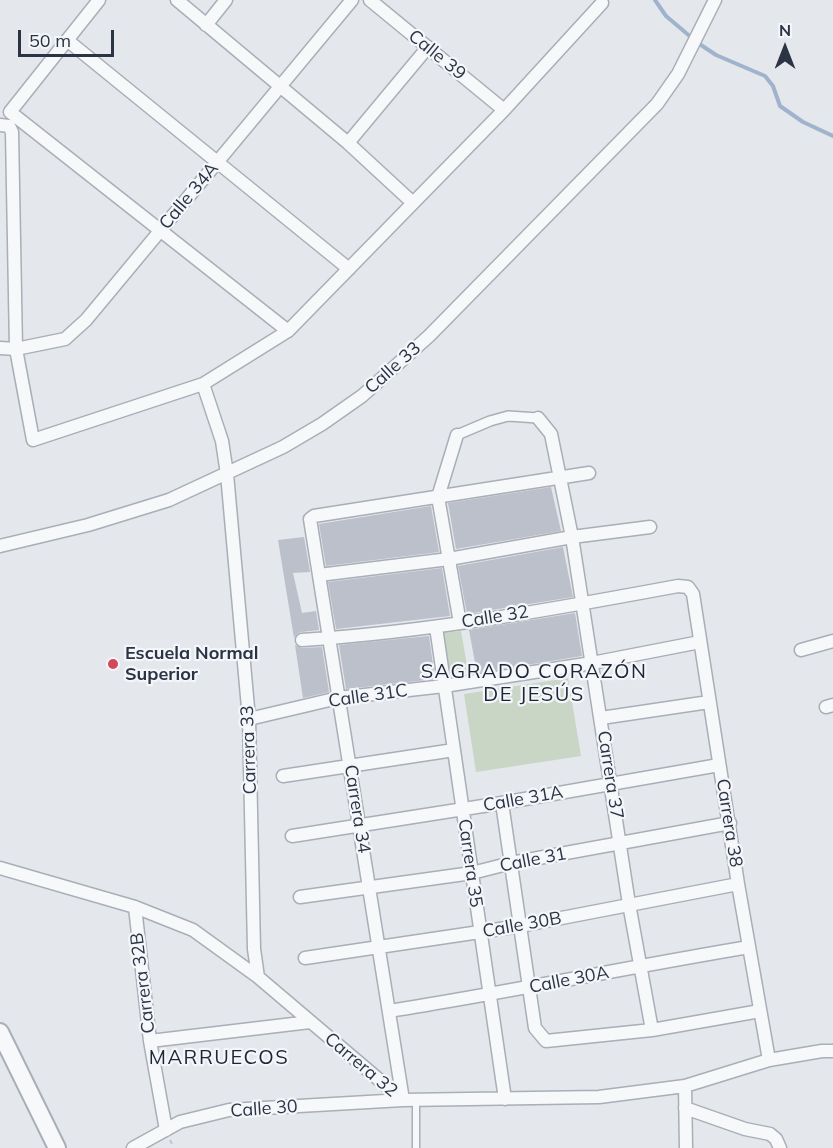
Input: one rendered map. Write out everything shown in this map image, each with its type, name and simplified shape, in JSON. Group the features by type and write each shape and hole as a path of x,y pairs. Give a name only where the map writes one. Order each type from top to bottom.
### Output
{"street":[{"path":"99,0 10,112 288,331"},
{"path":"177,0 348,143 413,202"},
{"path":"206,25 226,0"},
{"name":"Calle 34A","path":"0,348 16,349 65,339 86,320 352,0"},
{"name":"Calle 39","path":"370,0 504,110"},
{"name":"Calle 33","path":"0,546 88,525 169,500 283,447 322,424 362,396 429,336 657,104 678,74 715,0"},
{"path":"0,125 9,126 12,132 16,349 33,440 202,384 288,331 504,110 602,3"},
{"path":"67,40 349,269"},
{"path":"348,143 428,47"},
{"name":"Carrera 33","path":"202,384 222,441 226,474 249,719 254,949 258,977"},
{"path":"460,623 438,497 457,435 508,416 538,418"},
{"name":"Carrera 37","path":"538,418 551,434 572,537 629,904 652,1030"},
{"path":"438,497 589,473"},
{"name":"Carrera 34","path":"409,1100 389,1011 310,519 314,516 438,497"},
{"path":"319,575 449,559 650,526"},
{"name":"Calle 32","path":"302,640 436,627 583,604 678,586 688,587"},
{"name":"Carrera 38","path":"688,587 693,594 738,884 769,1060"},
{"name":"Carrera 35","path":"436,627 505,1099"},
{"path":"801,650 833,641"},
{"name":"Calle 31C","path":"249,719 338,698 444,686 592,663 700,642"},
{"path":"601,718 709,702"},
{"path":"283,776 454,750"},
{"name":"Calle 31A","path":"292,836 502,803 719,765"},
{"path":"502,803 535,1028 546,1041 652,1030 760,1011"},
{"name":"Calle 31","path":"300,897 472,873 511,863 730,823"},
{"name":"Carrera 32","path":"0,868 135,907 193,930 258,977 310,1023 409,1100 599,1096 685,1086 769,1060 833,1051"},
{"name":"Calle 30B","path":"304,958 520,926 738,884"},
{"name":"Carrera 32B","path":"135,907 150,1041 166,1130"},
{"name":"Calle 30A","path":"389,1011 490,995 641,965 749,947"},
{"path":"150,1041 310,1023"},
{"path":"0,1032 57,1148"},
{"path":"685,1086 686,1148"},
{"name":"Calle 30","path":"134,1148 180,1122 229,1110 409,1100"},
{"path":"686,1108 745,1129 770,1134 776,1139 780,1148"}],"lane":[{"path":"409,1100 416,1148"}],"green space":[{"path":"461,631 469,677 449,681 441,633"},
{"path":"568,678 581,756 476,772 464,694"}],"building":[{"path":"551,487 561,531 456,549 448,503"},
{"path":"431,506 439,552 326,566 319,524"},
{"path":"304,537 310,572 293,573 302,613 316,611 319,630 301,632 294,638 278,540"},
{"path":"563,547 573,597 467,614 458,566"},
{"path":"442,568 450,616 336,629 328,582"},
{"path":"575,613 582,656 477,673 469,630"},
{"path":"429,636 435,679 346,689 339,645"},
{"path":"295,645 302,648 322,647 329,692 303,698"}],"waterway":[{"path":"655,0 666,16 692,38"},
{"path":"698,43 716,55 765,76 773,86 780,106 803,122 833,136"}],"place":[{"name":"Escuela Normal Superior","path":"113,664"}],"district":[{"name":"SAGRADO CORAZÓN DE JESÚS","path":"534,684"},
{"name":"MARRUECOS","path":"219,1058"}]}
